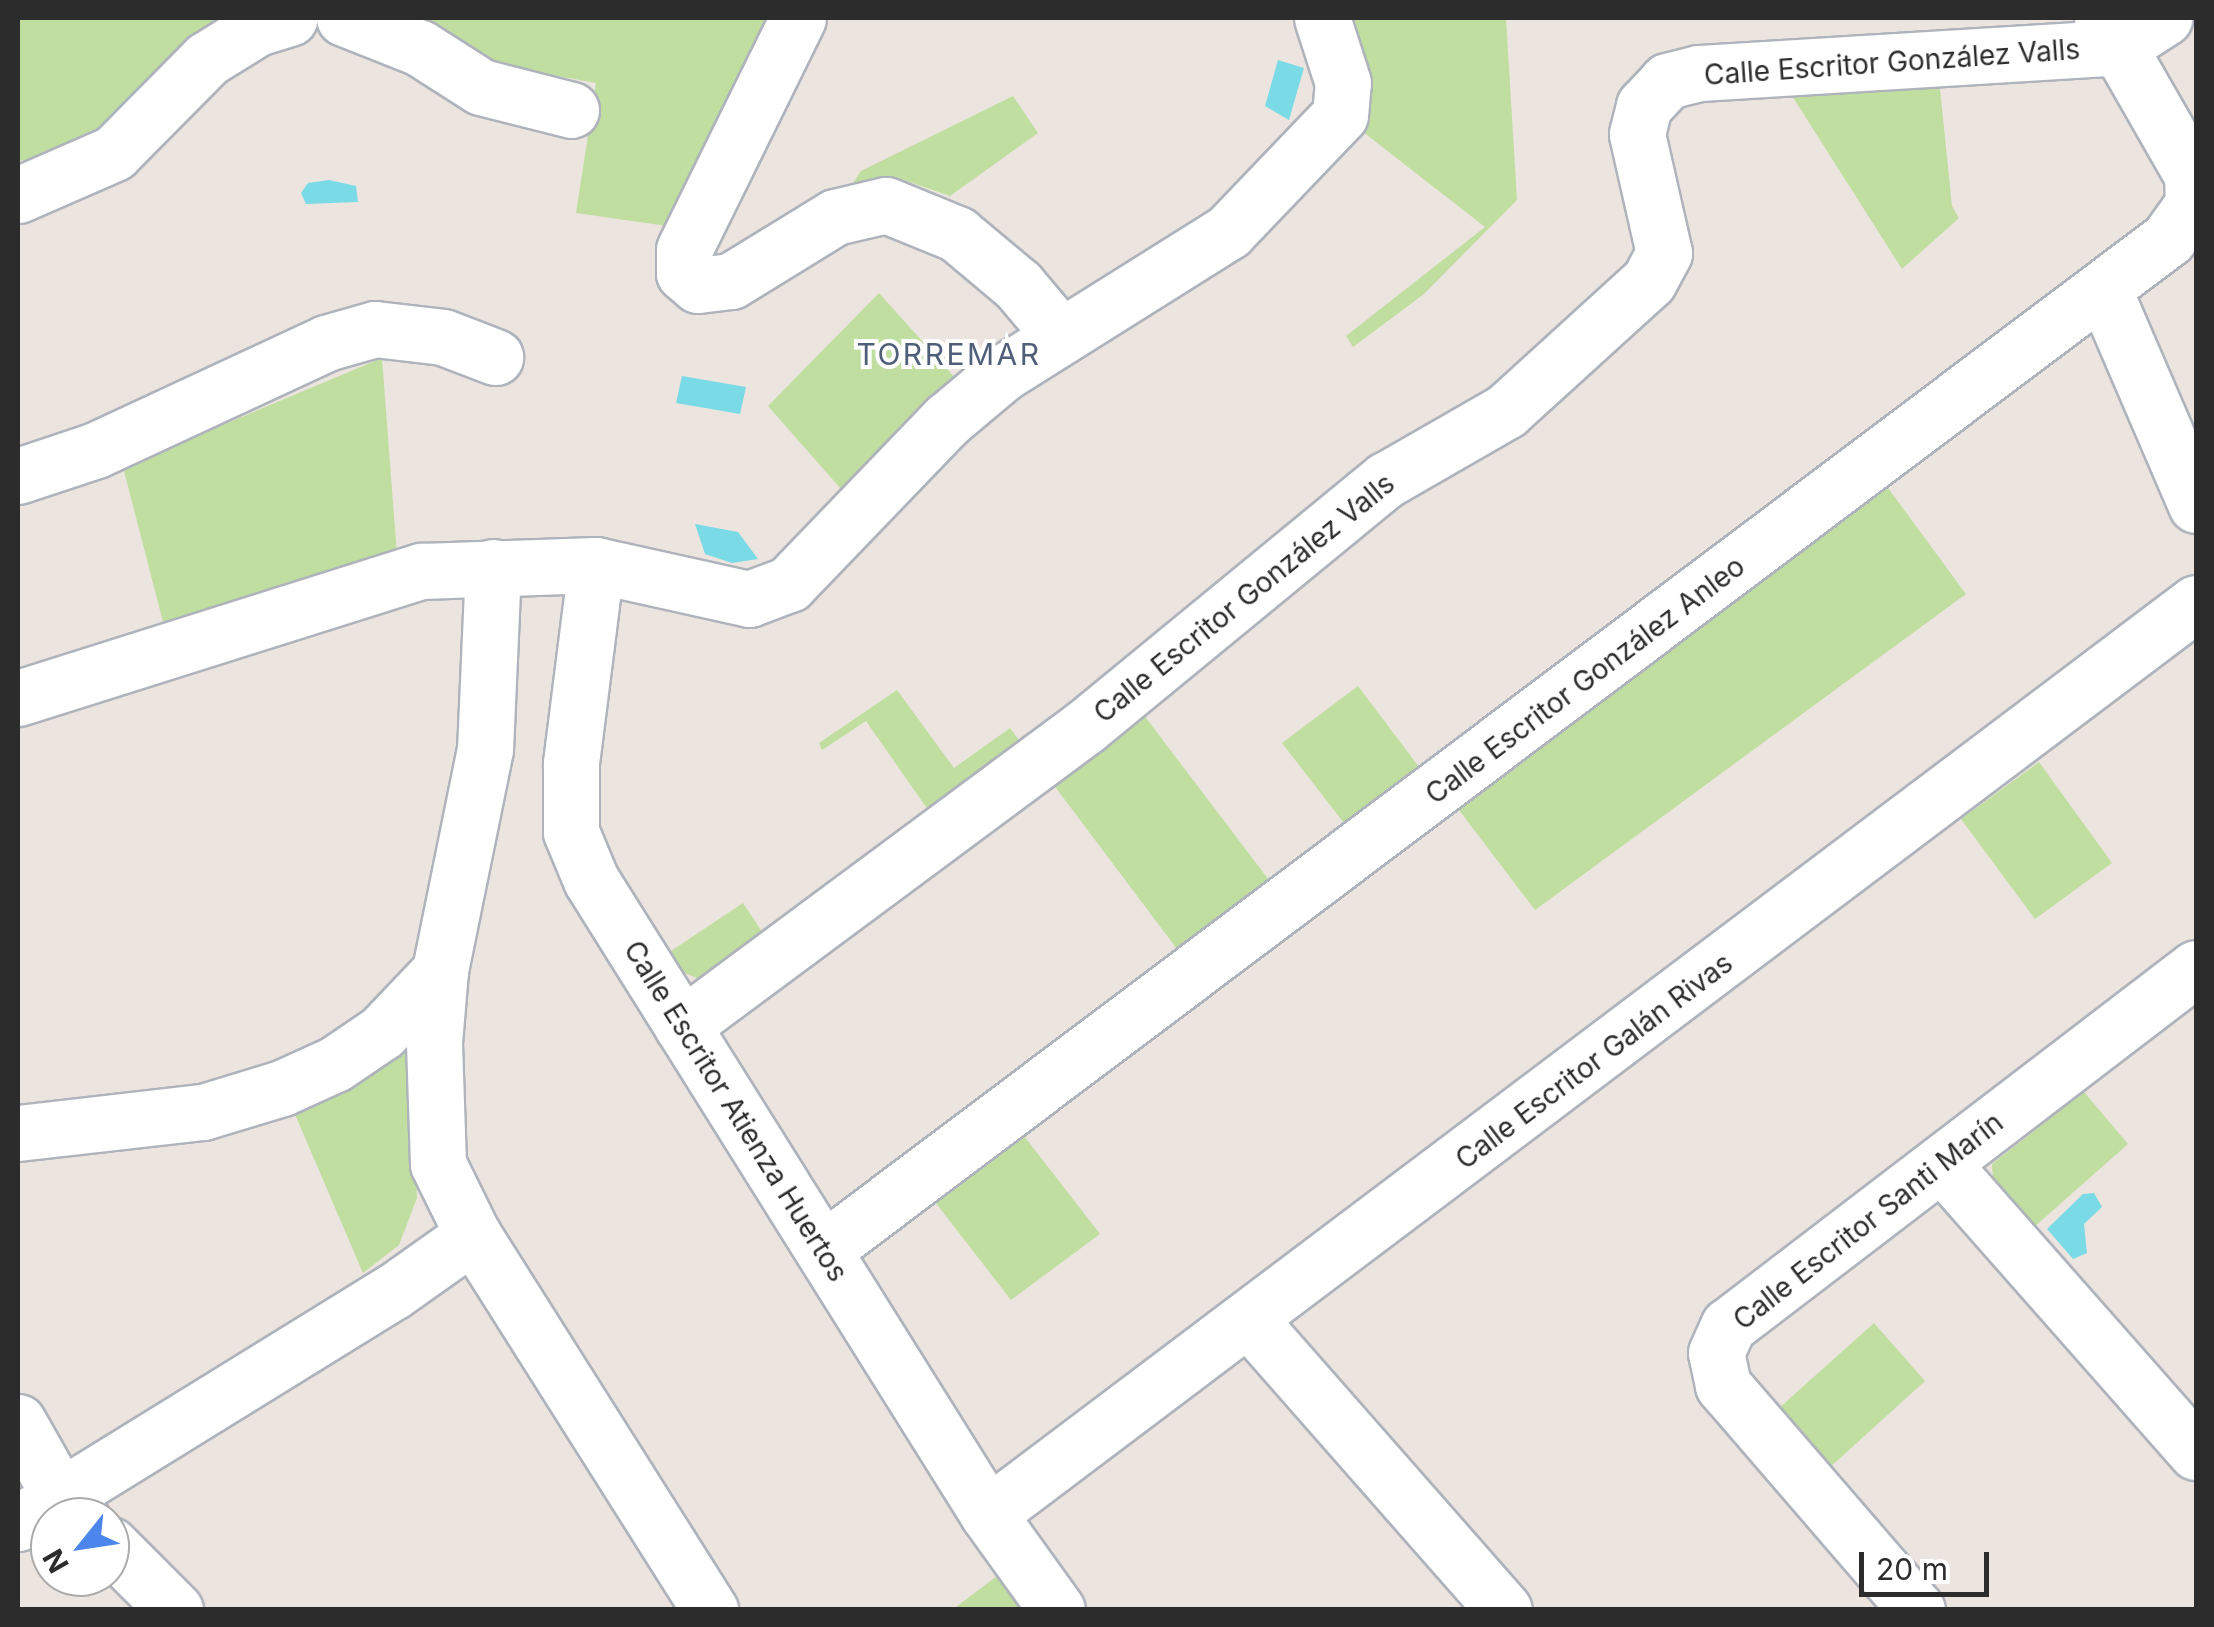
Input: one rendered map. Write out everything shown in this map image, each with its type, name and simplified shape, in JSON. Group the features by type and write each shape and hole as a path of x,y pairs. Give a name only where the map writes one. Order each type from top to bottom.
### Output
{"street":[{"path":"18,195 114,153 207,59 257,28 290,18"},
{"path":"344,18 420,48 481,87 571,110"},
{"path":"798,18 684,250 684,273 698,285 731,281 836,217 886,205 957,234 1018,285 1061,336"},
{"path":"18,698 421,570 596,565 749,599 789,584 822,558 947,420 1061,336 1228,232 1340,115 1342,83 1322,18"},
{"path":"2110,32 2164,18"},
{"name":"Calle Escritor González Anleo","path":"823,1250 2168,239 2193,204 2192,175 2110,32"},
{"name":"Calle Escritor González Valls","path":"682,1026 1086,726 1386,480 1506,411 1648,281 1664,253 1637,134 1644,106 1667,82 1699,72 2110,32"},
{"path":"2104,290 2196,505"},
{"path":"18,476 96,450 326,343 375,329 443,337 495,357"},
{"name":"Calle Escritor Atienza Huertos","path":"596,565 570,764 571,832 590,880 988,1514 1057,1610"},
{"path":"493,566 485,749 440,971 434,1043 438,1164 473,1235 710,1610"},
{"name":"Calle Escritor Galán Rivas","path":"988,1514 1251,1322 2196,603"},
{"path":"18,1133 203,1112 282,1088 335,1064 382,1032 440,971"},
{"name":"Calle Escritor Santi Marín","path":"1917,1610 1722,1385 1716,1353 1728,1326 2195,972"},
{"path":"1942,1164 2196,1452"},
{"path":"77,1497 473,1235"},
{"path":"1251,1322 1504,1610"},
{"path":"18,1422 47,1497"},
{"path":"130,1565 175,1610"}],"green space":[{"path":"18,18 222,18 129,111 74,151 18,161"},
{"path":"412,18 774,18 667,226 576,213 596,83 483,62"},
{"path":"1346,18 1506,18 1517,200 1424,294 1353,347 1346,336 1485,227 1358,128"},
{"path":"1939,79 1952,206 1959,218 1902,269 1787,88"},
{"path":"1013,96 1038,133 950,196 895,177 853,183 861,171"},
{"path":"879,293 958,381 848,497 768,406"},
{"path":"382,358 397,555 163,622 123,467"},
{"path":"1888,488 1966,594 1535,910 1459,810"},
{"path":"1358,686 1422,771 1347,827 1282,743"},
{"path":"897,690 954,768 1010,728 1025,748 933,817 866,721 822,750 819,743"},
{"path":"1143,714 1272,884 1180,953 1053,784"},
{"path":"2039,762 2112,863 2035,919 1961,819"},
{"path":"743,903 766,938 703,980 684,973 671,951"},
{"path":"403,1052 410,1058 417,1198 399,1245 363,1273 294,1112"},
{"path":"2084,1092 2128,1144 2033,1228 1993,1180 1992,1164"},
{"path":"1024,1136 1100,1234 1011,1300 935,1202"},
{"path":"1874,1323 1925,1381 1828,1469 1777,1410"},
{"path":"1001,1573 1027,1610 952,1610"}],"water":[{"path":"1278,60 1304,68 1289,120 1265,106"},
{"path":"329,180 356,186 358,202 306,204 301,193 308,183"},
{"path":"682,376 746,387 740,414 676,403"},
{"path":"695,524 738,532 758,559 732,563 705,554"},
{"path":"2094,1193 2102,1207 2084,1224 2087,1253 2073,1259 2047,1229 2083,1194"}],"district":[{"name":"TORREMAR","path":"949,354"}]}
